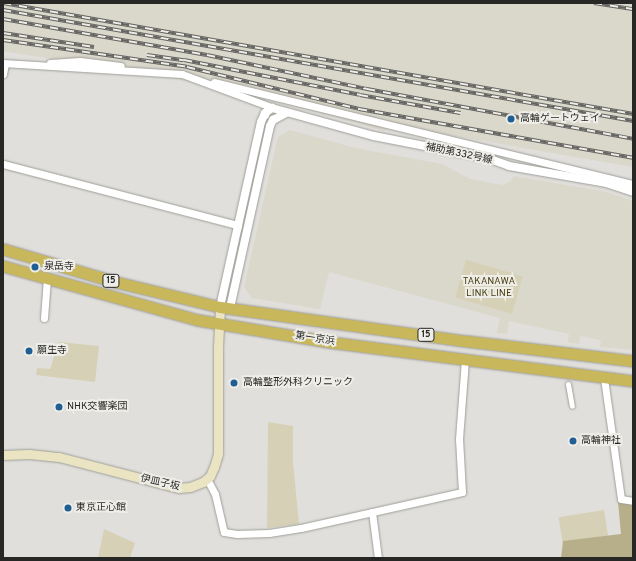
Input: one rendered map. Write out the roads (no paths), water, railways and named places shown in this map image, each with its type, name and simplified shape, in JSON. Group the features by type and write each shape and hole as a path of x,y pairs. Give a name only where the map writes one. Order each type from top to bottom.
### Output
{"highway":[{"name":"第一京浜","path":"3,249 116,282 225,307 466,341 633,361"},
{"name":"第一京浜","path":"3,266 194,319 220,324 329,342 633,381"}],"main road":[{"path":"207,479 214,467 218,454 218,347 220,324 225,307"},
{"name":"伊皿子坂","path":"3,454 29,454 59,457 179,488 190,488 207,479"}],"street":[{"path":"3,74 4,64 80,61 182,74 633,184"},
{"path":"182,74 268,106 225,307"},
{"name":"補助第332号線","path":"225,307 261,122 265,113 272,108 374,136 490,159 509,166 606,183 633,192"},
{"path":"3,164 238,224 225,307"},
{"path":"44,318 47,278"},
{"path":"207,479 215,494 224,532 237,534 269,533 301,528 462,492 459,439 464,359"},
{"path":"604,378 621,499 633,501"},
{"path":"568,384 572,406"},
{"path":"372,512 378,558"}],"railway":[{"path":"3,3 633,114"},
{"path":"594,3 633,9"},
{"path":"3,10 633,121"},
{"path":"3,19 207,55 367,89 633,139"},
{"path":"3,33 94,47"},
{"path":"3,40 187,67 359,109 633,158"},
{"path":"147,55 184,60 460,113"}],"place":[{"name":"高輪ゲートウェイ","path":"511,119"},
{"name":"泉岳寺","path":"35,267"},
{"name":"願生寺","path":"29,351"},
{"name":"高輪整形外科クリニック","path":"234,383"},
{"name":"NHK交響楽団","path":"59,407"},
{"name":"高輪神社","path":"573,441"},
{"name":"東京正心館","path":"68,508"}],"park label":[{"name":"TAKANAWA LINK LINE","path":"489,286"}]}
